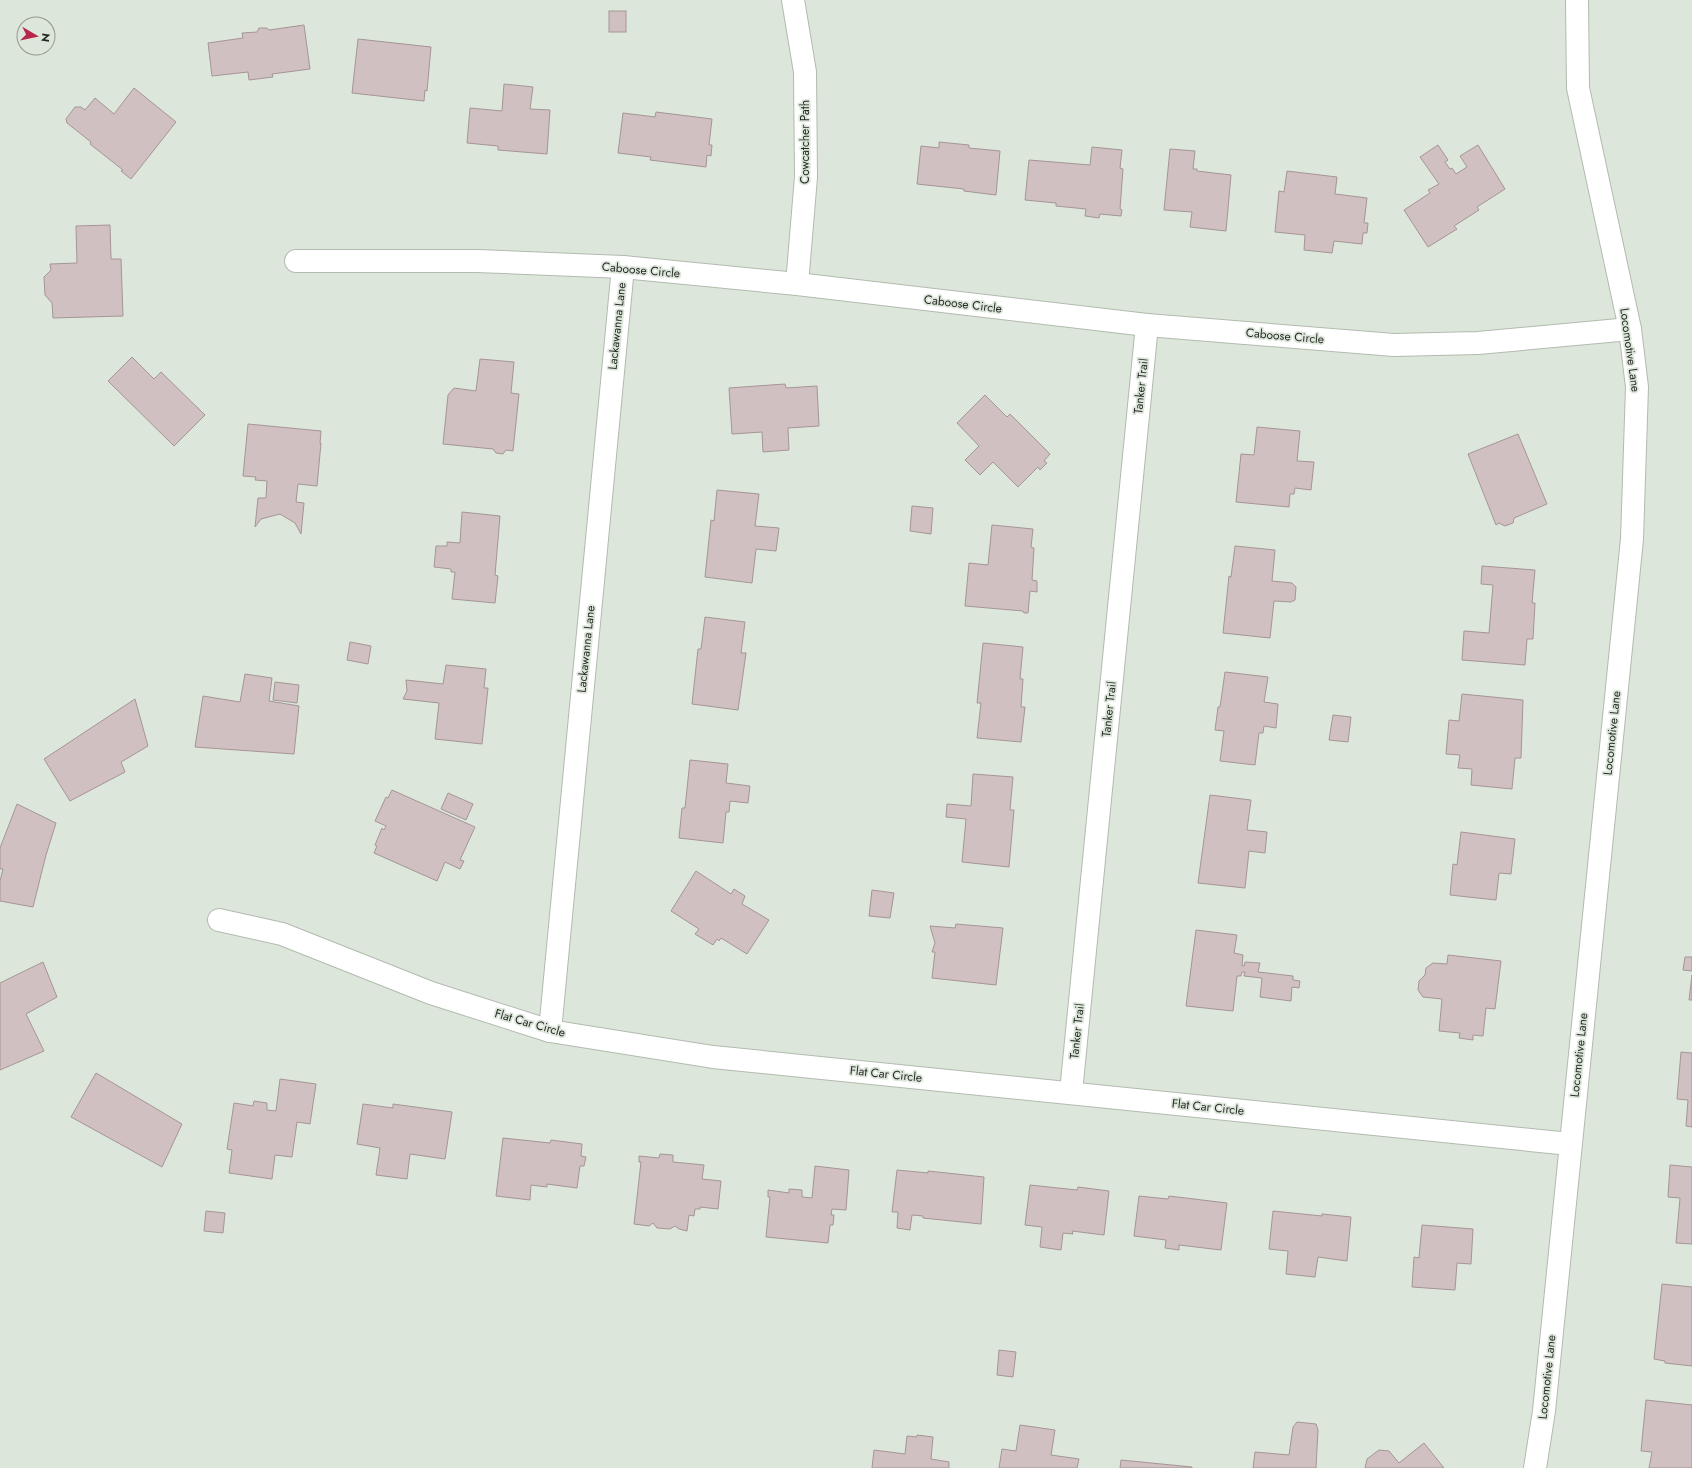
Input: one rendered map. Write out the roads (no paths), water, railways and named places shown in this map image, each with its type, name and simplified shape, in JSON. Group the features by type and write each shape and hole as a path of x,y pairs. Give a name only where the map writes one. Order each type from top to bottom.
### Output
{"street":[{"name":"Cowcatcher Path","path":"793,0 805,72 806,177 797,284"},
{"name":"Locomotive Lane","path":"1535,1468 1544,1412 1632,539 1637,387 1630,329 1578,88 1577,0"},
{"name":"Caboose Circle","path":"296,261 477,261 623,267 797,284 1147,325 1394,345 1478,343 1630,329"},
{"name":"Lackawanna Lane","path":"550,1031 623,267"},
{"name":"Tanker Trail","path":"1071,1092 1147,325"},
{"name":"Flat Car Circle","path":"219,920 282,934 431,993 550,1031 713,1057 1071,1092 1570,1144"}]}
